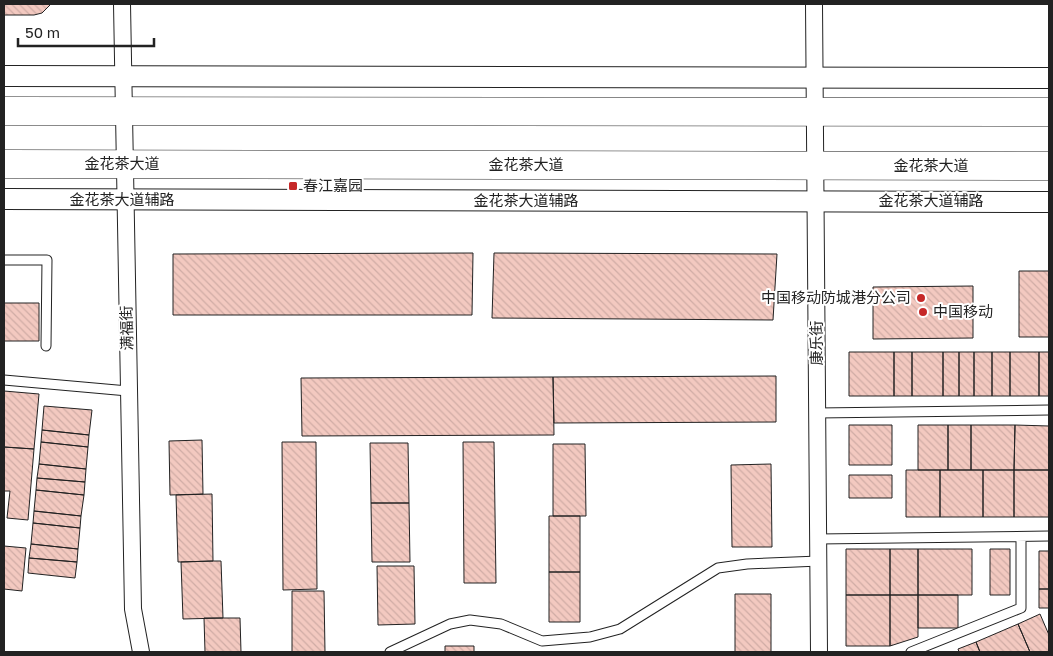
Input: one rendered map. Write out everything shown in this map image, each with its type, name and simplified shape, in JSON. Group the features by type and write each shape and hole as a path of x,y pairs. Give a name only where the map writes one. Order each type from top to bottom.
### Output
{"highway":[{"path":"4,111 1049,112"},
{"name":"金花茶大道","path":"4,164 1049,166"}],"street":[{"name":"满福街","path":"122,4 124,200 133,609 141,652"},
{"name":"康乐街","path":"814,4 819,652"},
{"path":"4,76 1049,78"},
{"name":"金花茶大道辅路","path":"4,200 1049,202"}],"lane":[{"path":"4,260 47,260 46,346"},
{"path":"4,380 128,392"},
{"path":"817,413 1049,410"},
{"path":"818,539 1049,536"},
{"path":"911,652 1021,608 1021,537"},
{"path":"390,652 450,624 470,620 501,624 542,641 590,637 620,629 718,568 746,564 818,561"}],"building":[{"path":"4,4 51,4 42,13 34,15 4,15"},
{"path":"473,253 472,315 173,315 173,254"},
{"path":"494,253 777,254 773,320 492,318"},
{"path":"1019,271 1049,271 1049,337 1019,337"},
{"name":"中国移动","path":"973,286 973,338 873,339 873,287"},
{"path":"4,303 39,303 39,341 4,341"},
{"path":"849,352 894,352 894,396 849,396"},
{"path":"894,352 912,352 912,396 894,396"},
{"path":"912,352 943,352 943,396 912,396"},
{"path":"943,352 959,352 959,396 943,396"},
{"path":"959,352 974,352 974,396 959,396"},
{"path":"974,352 992,352 992,396 974,396"},
{"path":"992,352 1010,352 1010,396 992,396"},
{"path":"1010,352 1039,352 1039,396 1010,396"},
{"path":"1039,352 1049,352 1049,396 1039,396"},
{"path":"776,376 776,422 554,423 553,377"},
{"path":"553,377 554,435 302,436 301,378"},
{"path":"4,391 39,394 34,449 4,447"},
{"path":"44,406 92,410 89,435 42,430"},
{"path":"849,425 892,425 892,465 849,465"},
{"path":"918,425 948,425 948,470 918,470"},
{"path":"948,425 971,425 971,470 948,470"},
{"path":"971,425 1015,425 1014,470 971,470"},
{"path":"1015,425 1049,426 1049,470 1014,470"},
{"path":"42,430 89,435 88,447 41,442"},
{"path":"202,440 203,494 170,495 169,441"},
{"path":"41,442 88,447 86,469 39,464"},
{"path":"282,442 316,442 317,589 283,590"},
{"path":"463,442 494,442 496,583 464,583"},
{"path":"370,443 408,443 409,503 371,503"},
{"path":"553,444 585,444 586,516 553,516"},
{"path":"4,447 34,449 28,520 7,518 10,491 4,491"},
{"path":"39,464 86,469 85,482 37,478"},
{"path":"771,464 772,547 732,547 731,465"},
{"path":"906,470 940,470 940,517 906,517"},
{"path":"940,470 983,470 983,517 940,517"},
{"path":"983,470 1014,470 1014,517 983,517"},
{"path":"1014,470 1049,470 1049,517 1014,517"},
{"path":"849,475 892,475 892,498 849,498"},
{"path":"37,478 85,482 84,495 36,490"},
{"path":"36,490 84,495 81,516 34,511"},
{"path":"212,494 213,561 178,562 176,495"},
{"path":"371,503 409,503 410,562 372,562"},
{"path":"34,511 81,516 80,528 33,523"},
{"path":"549,516 580,516 580,572 549,572"},
{"path":"33,523 80,528 78,549 31,544"},
{"path":"31,544 78,549 77,562 29,558"},
{"path":"4,546 26,548 22,591 4,589"},
{"path":"846,549 890,549 890,595 846,595"},
{"path":"890,549 918,549 918,595 890,595"},
{"path":"918,549 972,549 972,595 918,595"},
{"path":"990,549 1010,549 1010,595 990,595"},
{"path":"1039,551 1049,551 1049,589 1039,589"},
{"path":"29,558 77,562 75,578 28,573"},
{"path":"221,561 223,618 183,619 181,562"},
{"path":"377,566 414,566 415,624 378,625"},
{"path":"549,572 580,572 580,622 549,622"},
{"path":"1039,589 1049,589 1049,608 1039,608"},
{"path":"292,591 324,591 325,652 292,652"},
{"path":"735,594 771,594 771,652 735,652"},
{"path":"846,595 890,595 890,646 846,646"},
{"path":"890,595 918,595 918,637 890,646"},
{"path":"918,595 958,595 958,628 918,628"},
{"path":"1040,614 1049,635 1049,652 1030,652 1018,624"},
{"path":"204,618 240,618 241,652 205,652"},
{"path":"1018,624 1030,652 980,652 976,642"},
{"path":"976,642 980,652 959,652 958,649"},
{"path":"445,646 474,646 474,652 445,652"}],"place":[{"name":"春江嘉园","path":"293,186"},
{"name":"中国移动防城港分公司","path":"921,298"},
{"name":"中国移动","path":"923,312"}]}
